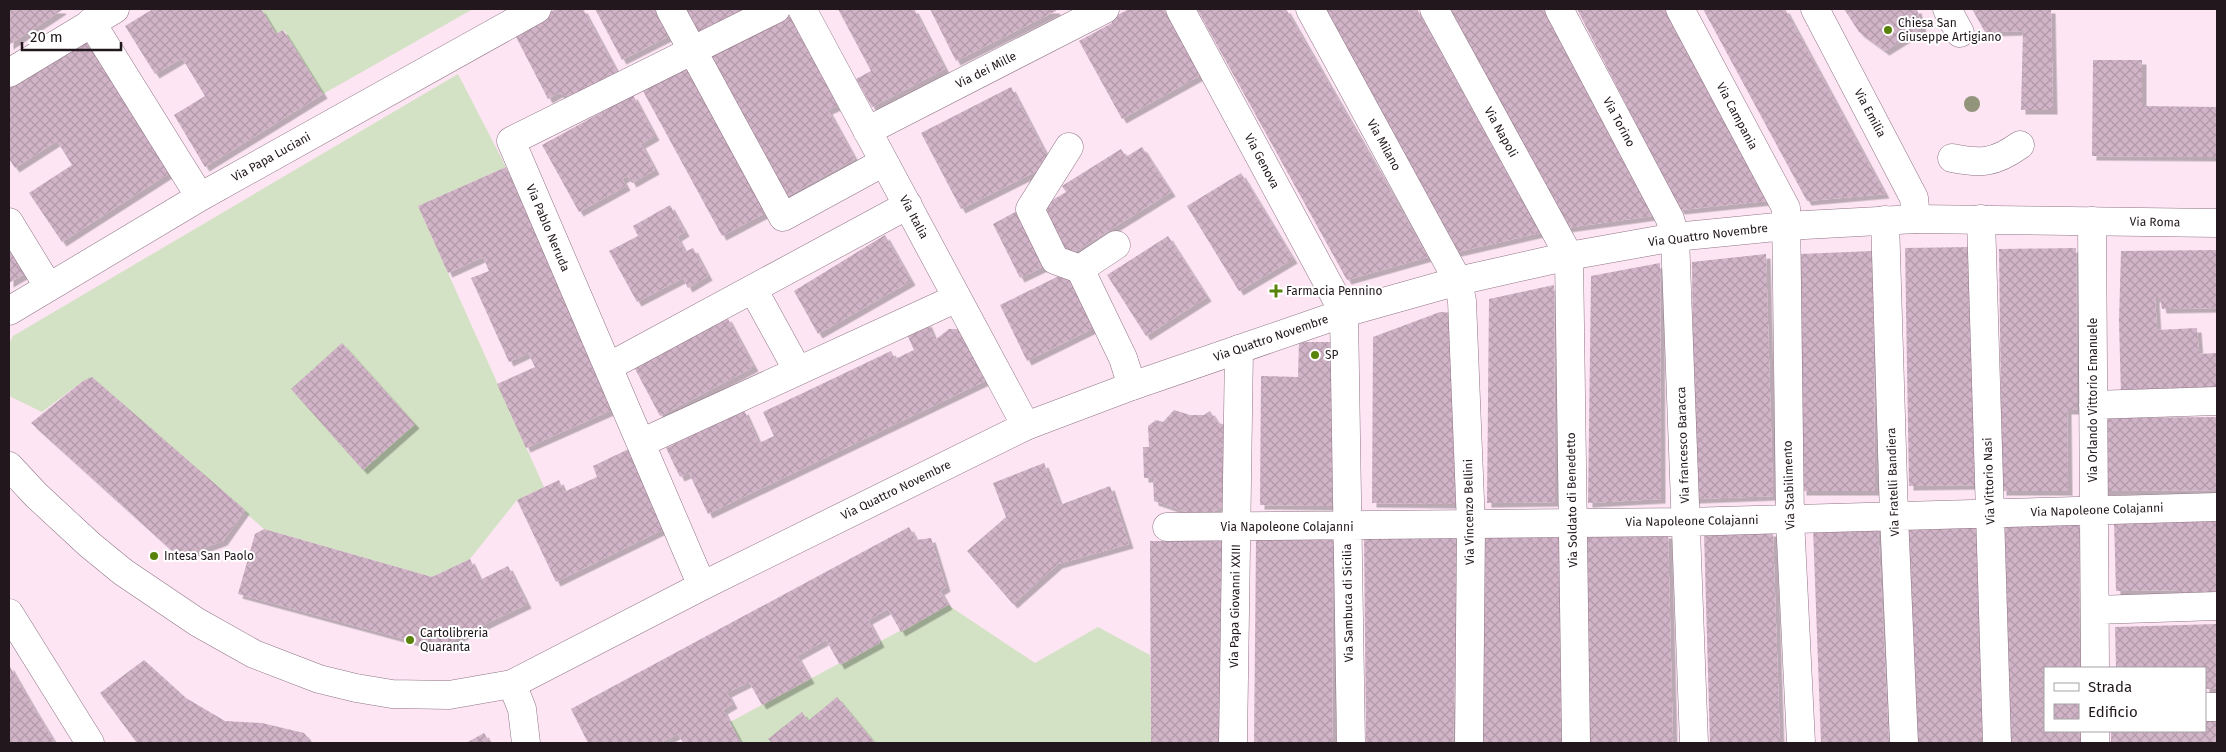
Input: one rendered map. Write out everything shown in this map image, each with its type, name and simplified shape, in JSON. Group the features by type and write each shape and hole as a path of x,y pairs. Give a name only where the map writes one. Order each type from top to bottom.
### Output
{"street":[{"path":"9,73 115,9"},
{"name":"Via Papa Luciani","path":"9,311 200,197 537,9"},
{"path":"670,9 783,217 884,162"},
{"name":"Via Pablo Neruda","path":"702,586 511,142 776,9"},
{"name":"Via Italia","path":"802,9 1026,426"},
{"name":"Via dei Mille","path":"867,130 1105,9"},
{"name":"Via Genova","path":"1180,9 1344,313"},
{"name":"Via Milano","path":"1310,9 1458,281"},
{"name":"Via Napoli","path":"1434,9 1569,256"},
{"name":"Via Torino","path":"1559,9 1670,219 1675,236"},
{"name":"Via Campania","path":"1680,9 1786,208 1786,226"},
{"name":"Via Emilia","path":"1815,9 1914,198 1916,219"},
{"path":"1947,9 1960,33"},
{"path":"91,22 200,197"},
{"path":"1952,158 1970,162 1988,162 2005,156 2020,145"},
{"path":"1069,147 1030,209 1055,260 1080,269 1123,358 1132,386"},
{"path":"608,367 908,206"},
{"name":"Via Vittorio Nasi","path":"1981,219 1997,743"},
{"name":"Via Quattro Novembre","path":"9,466 36,495 90,545 124,572 197,622 254,654 319,679 392,694 449,695 512,684 702,586 1026,426 1132,386 1344,313 1458,281 1569,256 1675,236 1884,220 2092,221"},
{"name":"Via Fratelli Bandiera","path":"1884,220 1904,743"},
{"name":"Via Roma","path":"2092,221 2217,223"},
{"name":"Via Orlando Vittorio Emanuele","path":"2092,221 2095,667"},
{"path":"9,222 48,286"},
{"name":"Via Stabilimento","path":"1786,226 1790,519 1801,743"},
{"name":"Via francesco Baracca","path":"1675,236 1694,743"},
{"path":"1080,269 1116,244"},
{"name":"Via Soldato di Benedetto","path":"1569,256 1576,743"},
{"name":"Via Vincenzo Bellini","path":"1458,281 1462,300 1471,525 1469,743"},
{"path":"753,289 798,371"},
{"path":"641,443 957,298"},
{"name":"Via Sambuca di Sicilia","path":"1344,313 1351,743"},
{"name":"Via Papa Giovanni XXIII","path":"1233,743 1239,349"},
{"path":"2093,405 2217,402"},
{"name":"Via Napoleone Colajanni","path":"1167,527 1346,527 1686,522 2217,506"},
{"path":"2095,610 2217,606"},
{"path":"9,613 90,743"},
{"path":"512,684 522,709 526,743"}],"green space":[{"path":"261,9 473,9 323,94 284,30 276,34"},
{"path":"458,74 506,167 418,206 544,487 517,500 470,559 432,577 264,529 92,378 83,381 42,412 9,396 9,344 13,336"},
{"path":"948,605 1035,663 1098,627 1150,655 1151,743 741,743 730,722"}],"building":[{"path":"9,9 61,9 62,10 9,45"},
{"path":"153,9 261,9 276,34 283,30 323,94 205,167 174,115 205,96 182,58 155,74 125,26"},
{"path":"556,9 583,9 617,72 570,97 558,93 548,99 513,31"},
{"path":"595,9 660,9 673,34 622,60"},
{"path":"679,9 756,9 695,40"},
{"path":"838,9 914,9 945,69 872,107 856,79 871,71"},
{"path":"930,9 1055,9 1056,11 956,61"},
{"path":"1129,9 1164,9 1201,75 1122,119 1079,41 1112,23 1110,19"},
{"path":"1197,9 1286,9 1428,257 1347,280"},
{"path":"1321,9 1417,9 1540,233 1453,253"},
{"path":"1450,9 1545,9 1652,216 1566,228"},
{"path":"1577,9 1665,9 1767,201 1680,210"},
{"path":"1703,9 1785,9 1885,194 1807,201"},
{"name":"Chiesa San Giuseppe Artigiano","path":"1844,9 1917,9 1922,28 1885,51 1859,32"},
{"path":"1972,9 2051,9 2053,110 2021,110 2023,31 1985,32"},
{"path":"790,14 839,105 828,110 855,159 784,198 709,57"},
{"path":"84,38 171,172 62,242 29,193 72,165 57,141 15,168 9,159 9,87"},
{"path":"2093,60 2142,60 2142,106 2217,107 2217,157 2092,156"},
{"path":"691,64 771,210 722,236 643,91"},
{"path":"1011,87 1051,164 961,209 921,133"},
{"path":"633,95 655,136 641,144 655,170 632,183 628,176 622,179 626,186 579,212 542,145"},
{"path":"1142,147 1171,192 1068,256 1039,208 1066,192 1062,186 1121,149 1126,157"},
{"path":"506,167 614,409 526,448 497,384 535,367 528,353 509,362 471,278 489,271 483,257 448,273 418,206"},
{"path":"1241,173 1293,259 1239,291 1187,206"},
{"path":"670,205 685,232 677,237 685,252 693,248 708,276 688,288 683,278 637,302 609,251 638,236 633,226"},
{"path":"1019,210 1035,241 1031,242 1043,267 1020,278 993,224"},
{"path":"885,235 911,281 818,334 794,291"},
{"path":"1168,236 1207,297 1146,336 1107,275"},
{"path":"9,240 28,272 9,283"},
{"path":"1971,247 1976,485 1909,486 1905,248"},
{"path":"2076,248 2077,410 2067,410 2068,491 2002,491 1999,249"},
{"path":"2217,250 2217,308 2162,309 2160,298 2155,298 2157,330 2197,328 2199,354 2217,353 2217,392 2121,397 2119,321 2121,251"},
{"path":"1873,251 1875,491 1802,491 1800,254"},
{"path":"1766,254 1773,496 1694,499 1692,262"},
{"path":"1660,263 1661,499 1588,503 1591,276"},
{"path":"1067,272 1094,328 1027,361 1000,305"},
{"path":"1554,285 1555,502 1487,503 1489,299"},
{"path":"1440,312 1458,313 1455,504 1372,503 1373,337"},
{"path":"727,317 754,367 660,416 634,367"},
{"path":"927,322 935,340 949,329 960,329 989,379 708,514 689,473 680,477 666,448 744,410 759,443 774,436 763,412 891,351 895,359 914,350 906,332"},
{"path":"1299,342 1334,342 1332,506 1260,505 1261,376 1298,377"},
{"path":"342,343 415,424 363,470 291,389"},
{"path":"92,377 245,510 223,541 179,557 31,423 83,381"},
{"path":"1174,410 1190,415 1204,415 1210,411 1218,423 1227,425 1226,504 1204,518 1154,501 1153,478 1144,478 1143,447 1149,447 1148,426 1156,420 1163,422"},
{"path":"2217,417 2217,490 2103,491 2102,418"},
{"path":"637,445 672,525 556,582 517,500 559,480 564,492 597,477 593,466"},
{"path":"1044,463 1060,505 1110,486 1129,544 1058,564 1013,604 967,551 1006,517 993,483"},
{"path":"2217,519 2217,596 2180,597 2179,590 2116,591 2114,522"},
{"path":"1983,522 1984,743 1916,743 1907,523"},
{"path":"2079,523 2080,667 2044,667 2044,732 2081,732 2081,743 2006,743 2002,524"},
{"path":"1878,525 1889,743 1821,743 1813,528"},
{"path":"909,527 916,540 931,538 946,587 940,591 948,605 901,632 888,609 868,620 880,643 840,665 826,640 797,656 810,679 762,705 749,682 727,693 733,704 723,710 741,743 683,743 678,734 660,743 588,743 571,709"},
{"path":"264,529 432,577 470,559 480,580 508,566 527,604 437,648 238,594 255,534"},
{"path":"1773,532 1780,743 1710,743 1704,534"},
{"path":"1668,534 1673,743 1590,743 1586,535"},
{"path":"1482,535 1560,535 1561,743 1483,743"},
{"path":"1364,538 1459,538 1453,743 1366,743"},
{"path":"1256,539 1333,540 1332,743 1254,743"},
{"path":"1150,541 1222,541 1223,743 1151,743"},
{"path":"2217,624 2217,689 2206,689 2206,667 2116,667 2115,627"},
{"path":"144,660 186,698 225,721 262,723 304,733 312,743 137,743 100,693"},
{"path":"9,665 33,707 55,743 9,743"},
{"path":"837,697 875,743 772,743 768,739 802,712 808,721"},
{"path":"2206,720 2217,720 2217,743 2111,743 2111,732 2206,732"},
{"path":"484,733 490,743 466,743"}],"place":[{"name":"Chiesa San Giuseppe Artigiano","path":"1888,30"},
{"name":"Farmacia Pennino","path":"1276,291"},
{"name":"SP","path":"1315,355"},
{"name":"Intesa San Paolo","path":"154,556"},
{"name":"Cartolibreria Quaranta","path":"410,640"}]}
